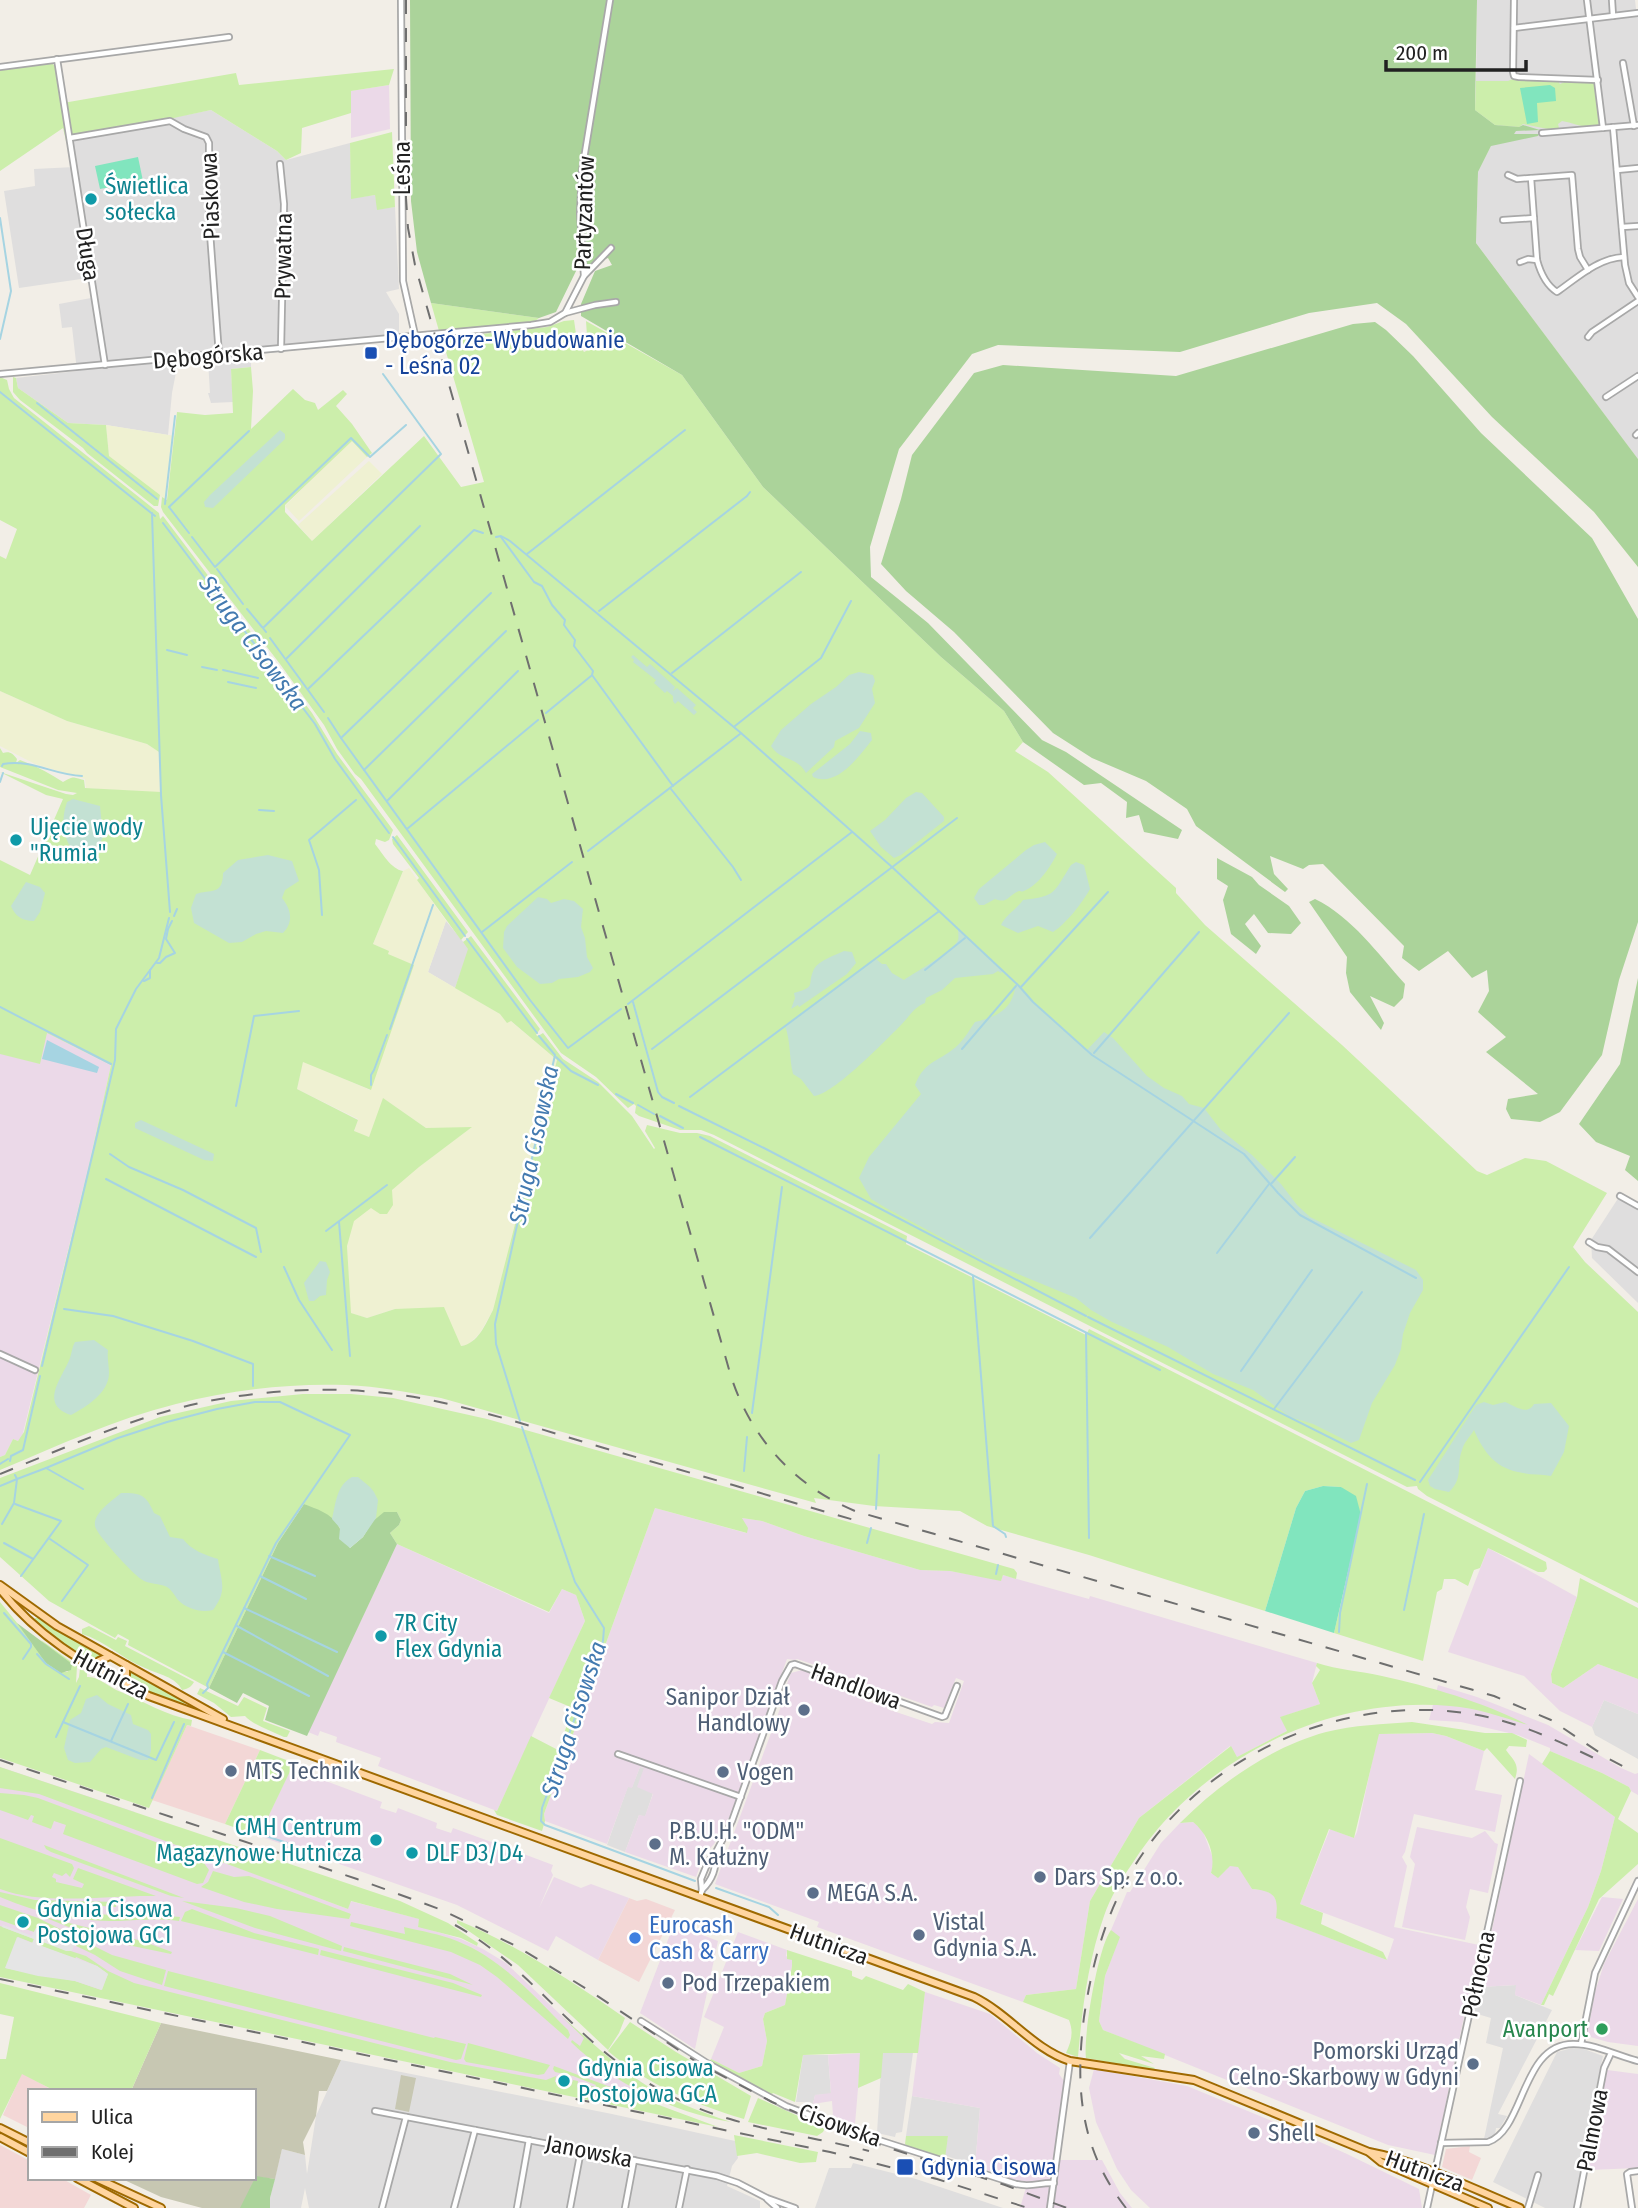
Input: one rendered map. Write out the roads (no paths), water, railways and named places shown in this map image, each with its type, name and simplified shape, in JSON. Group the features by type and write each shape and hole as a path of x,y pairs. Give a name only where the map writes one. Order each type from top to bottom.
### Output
{"main road":[{"name":"Hutnicza","path":"0,1587 110,1656 240,1729"},
{"name":"Hutnicza","path":"0,1587 29,1619 70,1653 122,1684 185,1710 701,1894 974,1997 1051,2053 1070,2061 1194,2080 1368,2152 1434,2173 1520,2208"},
{"path":"29,1619 37,1612"},
{"path":"94,1668 99,1661 110,1656"},
{"path":"122,1684 126,1665"},
{"path":"185,1710 189,1701"},
{"path":"0,2128 28,2142"},
{"path":"0,2137 28,2152"},
{"name":"Hutnicza","path":"1368,2152 1381,2162 1474,2205 1487,2208"},
{"path":"80,2180 124,2206 134,2208"},
{"path":"100,2180 161,2208"},
{"path":"1487,2208 1491,2196"}],"street":[{"name":"Leśna","path":"401,0 402,281 415,335"},
{"name":"Partyzantów","path":"565,313 584,276 580,214 582,171 610,0"},
{"path":"1514,0 1514,76 1598,80"},
{"path":"1587,0 1603,128"},
{"path":"1612,0 1613,16"},
{"path":"1514,28 1638,13"},
{"path":"0,67 229,37"},
{"name":"Długa","path":"57,60 105,365"},
{"path":"1542,132 1636,125 1623,63"},
{"name":"Piaskowa","path":"70,138 170,121 206,137 209,143 209,219 219,355"},
{"path":"1588,337 1638,299 1629,282 1624,257 1614,127"},
{"name":"Prywatna","path":"281,164 284,204 281,349"},
{"path":"1617,170 1638,168"},
{"path":"1508,175 1517,179 1572,175 1578,249 1588,270"},
{"path":"1531,178 1536,260 1539,270 1552,289 1557,292 1607,259 1624,257"},
{"path":"1503,220 1534,218"},
{"path":"1622,227 1638,226"},
{"path":"584,276 611,248"},
{"path":"1520,262 1536,260"},
{"path":"415,335 538,324 550,322 565,313 616,302"},
{"name":"Dębogórska","path":"0,374 415,335"},
{"path":"1606,397 1638,376"},
{"path":"1620,1196 1638,1206"},
{"path":"1589,1242 1608,1249 1638,1272"},
{"path":"0,1354 35,1370"},
{"name":"Handlowa","path":"701,1894 701,1880 708,1862 715,1854 741,1797 782,1681 791,1665 820,1672 942,1717 945,1716 957,1686"},
{"path":"618,1754 741,1797"},
{"name":"Północna","path":"1427,2208 1520,1782"},
{"name":"Handlowa","path":"701,1894 710,1883 716,1864 715,1854"},
{"path":"1581,2044 1595,1973 1638,1881"},
{"name":"Cisowska","path":"641,2021 707,2063 786,2106 866,2136 1016,2184 1031,2186 1054,2183"},
{"path":"1441,2143 1488,2142 1495,2139 1506,2127 1543,2057 1558,2046 1581,2044 1638,2061"},
{"name":"Palmowa","path":"1577,2208 1604,2068 1611,2053"},
{"path":"1050,2208 1070,2061"},
{"name":"Janowska","path":"375,2111 687,2169 731,2180 795,2208"},
{"path":"382,2208 406,2117"},
{"path":"454,2208 475,2130"},
{"path":"517,2208 529,2140"},
{"path":"570,2208 582,2150"},
{"path":"625,2208 634,2160"},
{"path":"679,2208 687,2169"},
{"path":"1633,2208 1627,2174 1638,2171"},
{"path":"1528,2208 1538,2175"},
{"name":"Janowska","path":"767,2198 777,2208"}],"water":[{"path":"47,1040 99,1067 97,1073 42,1059"}],"waterway":[{"name":"Struga Cisowska","path":"0,218 11,291 0,339"},
{"path":"266,632 263,628 441,454 383,374"},
{"name":"Struga Cisowska","path":"0,392 155,516"},
{"path":"37,403 157,499"},
{"path":"165,504 175,416"},
{"path":"192,537 215,567 351,438 370,457 406,425"},
{"path":"527,554 685,430"},
{"path":"169,507 249,431"},
{"path":"599,611 750,492"},
{"path":"169,507 189,533"},
{"path":"152,513 161,795 170,912"},
{"name":"Struga Cisowska","path":"163,523 315,724 335,759 389,833"},
{"path":"286,659 420,526"},
{"path":"308,689 474,530 483,533"},
{"path":"496,537 501,536 510,541 741,733 892,867 1092,1055 1244,1154 1300,1215 1416,1278"},
{"path":"501,537 534,582 542,586 552,605 565,620 564,625 575,640 574,646 593,671 592,675 673,786"},
{"path":"217,569 243,604"},
{"path":"672,673 801,572"},
{"path":"328,718 341,738 491,593"},
{"path":"735,726 821,658 851,601"},
{"path":"247,609 262,627"},
{"path":"364,770 506,631"},
{"path":"270,638 324,712"},
{"path":"167,650 187,655"},
{"path":"202,667 217,670"},
{"path":"223,670 258,678"},
{"path":"387,801 518,671"},
{"path":"546,713 591,676"},
{"path":"228,682 256,688"},
{"path":"407,829 538,720"},
{"path":"588,851 740,734"},
{"path":"341,738 530,1000 568,1048 621,1009"},
{"path":"2,766 14,763 34,765 82,776"},
{"path":"0,782 3,773"},
{"path":"671,789 741,880"},
{"path":"322,915 319,870 309,840 356,800"},
{"path":"259,810 274,811"},
{"path":"652,1049 957,818"},
{"path":"628,1004 852,832"},
{"name":"Struga Cisowska","path":"393,837 465,936"},
{"path":"482,932 572,862"},
{"path":"1021,987 1108,892"},
{"path":"390,1029 433,905"},
{"path":"174,916 177,909"},
{"path":"690,1097 938,912"},
{"path":"42,1366 115,1060 116,1029 136,989 159,958 169,918"},
{"path":"157,963 175,953 166,939 172,921"},
{"path":"1094,1053 1199,932"},
{"path":"925,970 965,938"},
{"name":"Struga Cisowska","path":"467,939 537,1033"},
{"path":"144,981 150,978 150,970"},
{"path":"962,1049 1016,986"},
{"path":"633,1002 658,1092 674,1103"},
{"path":"0,1007 111,1064"},
{"path":"236,1106 254,1016 299,1011"},
{"path":"1090,1238 1289,1013"},
{"path":"371,1085 371,1075 387,1035"},
{"name":"Struga Cisowska","path":"520,1421 496,1344 495,1324 555,1055 539,1036"},
{"path":"556,1057 571,1071 598,1085"},
{"path":"616,1094 633,1103"},
{"path":"638,1105 654,1114"},
{"path":"679,1106 1086,1316"},
{"path":"660,1116 683,1128"},
{"path":"700,1137 1160,1370"},
{"path":"110,1154 129,1167 183,1190 256,1228 261,1252"},
{"path":"1271,1184 1295,1157"},
{"path":"106,1179 256,1257"},
{"path":"1217,1253 1269,1184"},
{"path":"326,1231 387,1185"},
{"path":"752,1413 782,1187"},
{"path":"339,1222 350,1356"},
{"path":"284,1267 299,1300 332,1350"},
{"path":"1420,1482 1569,1267"},
{"path":"1241,1371 1312,1270"},
{"path":"973,1276 993,1526 1006,1537"},
{"path":"1274,1409 1362,1292"},
{"path":"64,1309 113,1316 193,1341 253,1364 253,1386"},
{"path":"1088,1317 1415,1480"},
{"path":"1086,1333 1089,1538"},
{"path":"10,1461 11,1456 23,1450 40,1376"},
{"path":"46,1468 118,1438 167,1422 255,1402 280,1402 350,1435 276,1543 207,1684 208,1688 203,1693"},
{"name":"Struga Cisowska","path":"522,1427 575,1582 604,1628 603,1641 542,1808 541,1821 545,1825 695,1881"},
{"path":"744,1471 747,1437"},
{"path":"876,1509 879,1455"},
{"path":"0,1464 8,1459"},
{"path":"2,1524 14,1503 17,1479 46,1468 83,1489"},
{"path":"0,1486 17,1479 15,1475"},
{"path":"1339,1632 1340,1613 1367,1484"},
{"path":"15,1504 61,1521 21,1576"},
{"path":"1404,1610 1424,1514"},
{"path":"867,1543 871,1528"},
{"path":"50,1539 88,1565 62,1601"},
{"path":"4,1543 33,1559"},
{"path":"269,1556 315,1576"},
{"path":"996,1574 998,1565"},
{"path":"260,1576 306,1599"},
{"path":"244,1608 337,1652"},
{"path":"4,1613 31,1644 23,1659"},
{"path":"237,1626 328,1676"},
{"path":"223,1652 309,1696"},
{"path":"37,1654 46,1664 69,1679"},
{"path":"56,1737 80,1686"},
{"path":"111,1741 128,1704"},
{"path":"63,1722 156,1760 174,1722"},
{"path":"152,1798 184,1724"},
{"path":"266,1836 287,1843"},
{"path":"288,1847 304,1853"},
{"name":"Struga Cisowska","path":"716,1888 769,1907 778,1915"}],"railway":[{"path":"406,0 406,198 415,265 730,1373 738,1396 762,1438 777,1456 812,1488 855,1511 1494,1696 1551,1720 1632,1771"},
{"path":"0,1474 109,1430 192,1405 272,1392 351,1390 404,1395 474,1410 858,1521"},
{"path":"1126,2208 1099,2163 1084,2117 1080,2069 1084,2017 1099,1947 1118,1897 1154,1838 1189,1801 1229,1769 1273,1744 1321,1725 1371,1714 1421,1710 1488,1717 1536,1732 1596,1759"},
{"path":"0,1760 442,1910 518,1947 698,2063 772,2102 848,2135 1005,2185 1067,2208"},
{"path":"455,1925 502,1957 607,2054 665,2093 703,2110 747,2124 869,2151"},
{"path":"0,1979 830,2152 937,2179 1028,2208"}],"place":[{"name":"Świetlica sołecka","path":"91,199"},
{"name":"Dębogórze-Wybudowanie - Leśna 02","path":"371,353"},
{"name":"Ujęcie wody \"Rumia\"","path":"16,840"},
{"name":"7R City Flex Gdynia","path":"381,1636"},
{"name":"Sanipor Dział Handlowy","path":"804,1710"},
{"name":"MTS Technik","path":"231,1771"},
{"name":"Vogen","path":"723,1772"},
{"name":"CMH Centrum Magazynowe Hutnicza","path":"376,1840"},
{"name":"P.B.U.H. \"ODM\" M. Kałużny","path":"655,1844"},
{"name":"DLF D3/D4","path":"412,1853"},
{"name":"Dars Sp. z o.o.","path":"1040,1877"},
{"name":"MEGA S.A.","path":"813,1893"},
{"name":"Gdynia Cisowa Postojowa GC1","path":"23,1922"},
{"name":"Vistal Gdynia S.A.","path":"919,1935"},
{"name":"Eurocash Cash & Carry","path":"635,1938"},
{"name":"Pod Trzepakiem","path":"668,1983"},
{"name":"Avanport","path":"1602,2029"},
{"name":"Pomorski Urząd Celno-Skarbowy w Gdyni","path":"1473,2064"},
{"name":"Gdynia Cisowa Postojowa GCA","path":"564,2081"},
{"name":"Shell","path":"1254,2133"},
{"name":"Gdynia Cisowa","path":"905,2167"}]}
